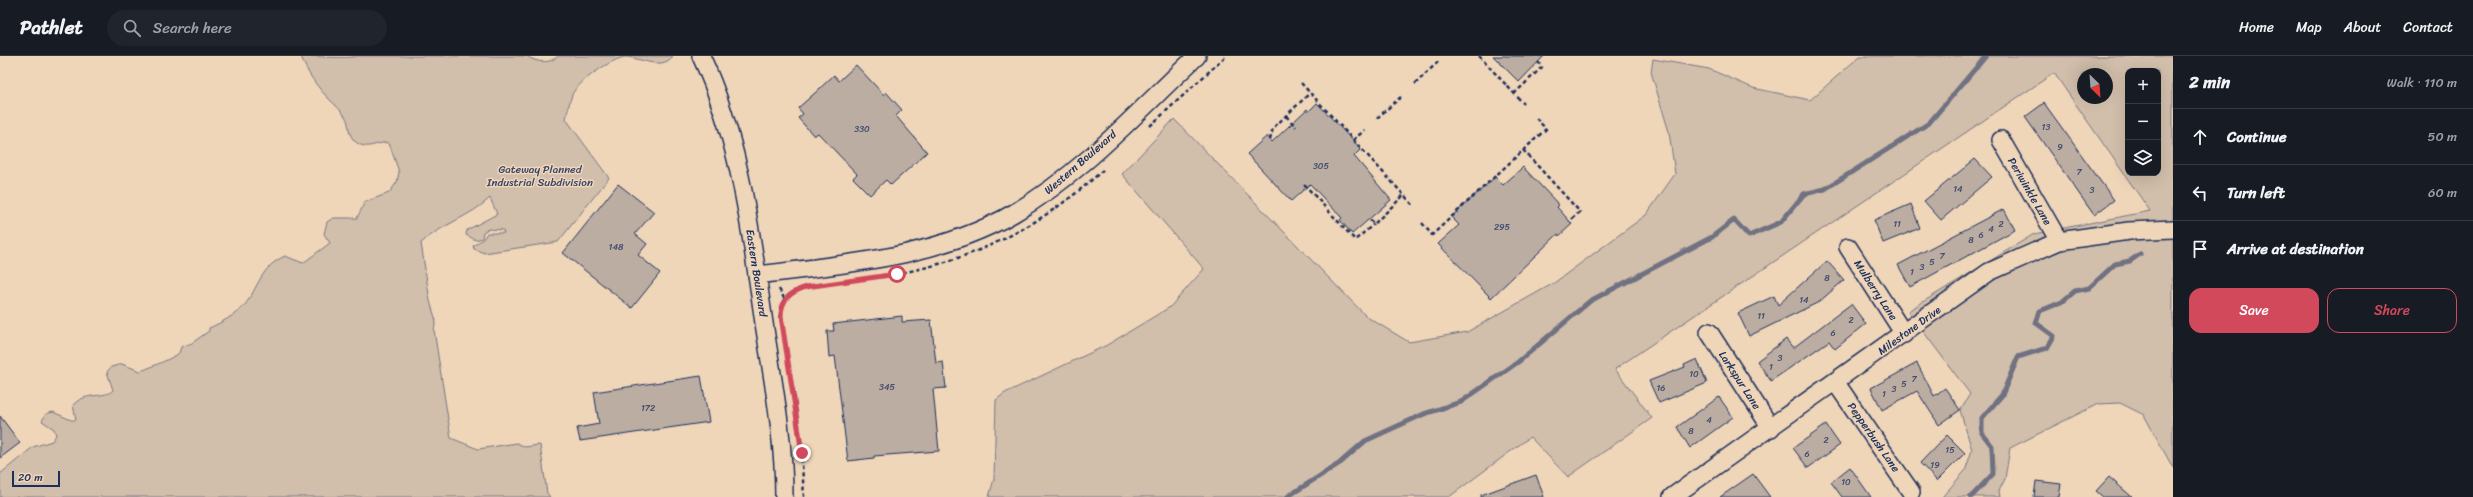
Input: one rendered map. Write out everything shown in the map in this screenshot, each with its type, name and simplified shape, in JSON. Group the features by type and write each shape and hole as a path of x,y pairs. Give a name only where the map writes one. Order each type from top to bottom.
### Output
{"street":[{"name":"Eastern Boulevard","path":"701,56 715,86 727,125 750,229 784,455 784,497"},
{"name":"Western Boulevard","path":"757,275 896,255 969,234 1006,217 1049,191 1074,170 1197,56"},
{"name":"Periwinkle Lane","path":"2001,140 2059,241"},
{"name":"Milestone Drive","path":"1678,495 1989,272 2059,241 2129,231 2173,229"},
{"name":"Mulberry Lane","path":"1848,247 1904,334"},
{"name":"Larkspur Lane","path":"1709,332 1771,428"},
{"name":"Pepperbush Lane","path":"1836,383 1911,492"}],"path":[{"path":"1146,130 1226,56"},
{"path":"1479,56 1524,104"},
{"path":"1415,84 1439,61"},
{"path":"1514,94 1542,67 1538,62"},
{"path":"1301,83 1414,206"},
{"path":"1270,140 1273,128 1310,93"},
{"path":"1378,118 1402,96"},
{"path":"1286,116 1296,127"},
{"path":"1422,224 1432,234 1523,150 1546,128 1536,118"},
{"path":"1353,140 1365,130"},
{"path":"1523,150 1580,212 1569,221"},
{"path":"874,277 937,265 1001,241 1055,210 1107,166"},
{"path":"1304,184 1355,240 1404,195"},
{"path":"1370,220 1374,224"},
{"path":"781,318 782,305 788,296 799,289 811,286"},
{"path":"792,388 801,441 804,497"}],"green space":[{"name":"Gateway Planned Industrial Subdivision","path":"301,56 527,56 543,62 555,59 558,56 673,56 663,63 626,57 620,58 596,72 580,84 575,90 570,101 566,119 609,178 558,242 484,253 474,249 473,246 483,239 487,233 504,233 503,230 488,229 483,232 482,238 476,240 466,235 467,230 497,214 490,198 474,210 429,236 421,243 430,301 436,321 434,330 451,438 478,449 517,443 525,447 540,445 547,493 550,497 0,497 0,474 33,447 52,441 56,435 54,429 42,421 46,414 53,412 71,420 76,420 73,405 89,396 110,393 113,390 107,372 111,367 122,364 140,371 177,355 181,347 192,343 209,331 209,328 236,313 244,306 270,266 285,256 303,263 330,243 324,234 327,222 333,218 357,218 365,202 389,193 397,182 399,172 389,143 366,146 357,143 351,137 347,119 317,85 309,74"},
{"path":"1860,56 2173,56 2173,468 2144,415 2120,403 2098,404 2010,448 2005,479 1999,491 2000,497 1942,497 1965,471 1972,450 1960,410 1970,394 1908,311 2034,234 2150,211 2126,176 2161,176 2161,68 2125,68 2125,175 2054,73 1615,369 1652,418 1568,477 1530,437 1449,497 989,497 994,479 996,400 1005,393 1107,345 1170,307 1204,269 1122,174 1174,119 1367,317 1409,342 1467,332 1554,283 1646,215 1675,174 1669,132 1651,72 1653,59 1709,69 1753,88 1810,100"}],"building":[{"path":"1493,56 1544,56 1519,82"},
{"path":"856,65 884,95 886,92 902,110 896,116 927,152 891,185 886,180 870,195 853,178 857,174 818,133 814,136 798,118 803,114 798,108 834,75 839,81"},
{"path":"1317,103 1361,149 1354,156 1391,200 1352,234 1340,220 1342,218 1310,184 1291,201 1247,154 1267,136 1272,142 1307,109 1309,111"},
{"path":"2044,103 2114,200 2094,215 2025,117"},
{"path":"1975,159 1992,177 1941,220 1924,201"},
{"path":"1523,167 1559,205 1557,207 1572,224 1559,236 1558,234 1491,298 1438,244 1459,225 1451,217 1495,177 1503,185"},
{"path":"618,184 654,212 635,234 647,244 638,255 660,273 632,308 563,253"},
{"path":"1911,204 1920,228 1883,243 1874,220"},
{"path":"2004,209 2015,230 1910,287 1898,265"},
{"path":"1827,261 1844,280 1819,302 1749,336 1738,313 1774,296 1778,305"},
{"path":"1851,304 1866,324 1835,349 1829,341 1771,381 1757,361 1786,339 1793,348"},
{"path":"902,316 902,322 931,320 936,363 943,362 946,388 933,389 939,451 874,456 874,458 848,461 835,356 829,357 827,331 834,331 833,324"},
{"path":"1697,359 1707,383 1659,403 1649,381 1685,367 1684,365"},
{"path":"1917,363 1934,396 1945,388 1960,410 1939,425 1917,391 1882,410 1871,388"},
{"path":"701,376 709,422 580,441 577,428 599,424 594,392"},
{"path":"1719,397 1733,417 1690,448 1677,427"},
{"path":"0,416 20,443 0,458"},
{"path":"1826,425 1840,445 1808,468 1793,448"},
{"path":"1947,435 1965,453 1937,481 1920,463"},
{"path":"1850,467 1871,497 1842,497 1831,482"},
{"path":"1753,474 1770,497 1720,497"},
{"path":"1536,475 1544,497 1481,497 1481,495"},
{"path":"2109,477 2132,497 2103,497 2096,491"},
{"path":"2036,481 2061,484 2059,497 2034,497"}],"waterway":[{"path":"1287,497 1340,463 1365,441 1424,414 1461,402 1518,362 1590,301 1712,237 1734,220 1749,236 1781,222 1804,194 1825,189 1929,123 1986,56"},
{"path":"1971,497 1993,474 1992,446 1982,433 1982,418 2002,395 2018,357 2047,348 2054,336 2036,323 2040,311 2062,302 2075,291 2089,288 2115,264 2130,261 2140,254"}],"route":[{"path":"802,453 781,316 784,301 792,292 806,287 897,274"}]}
